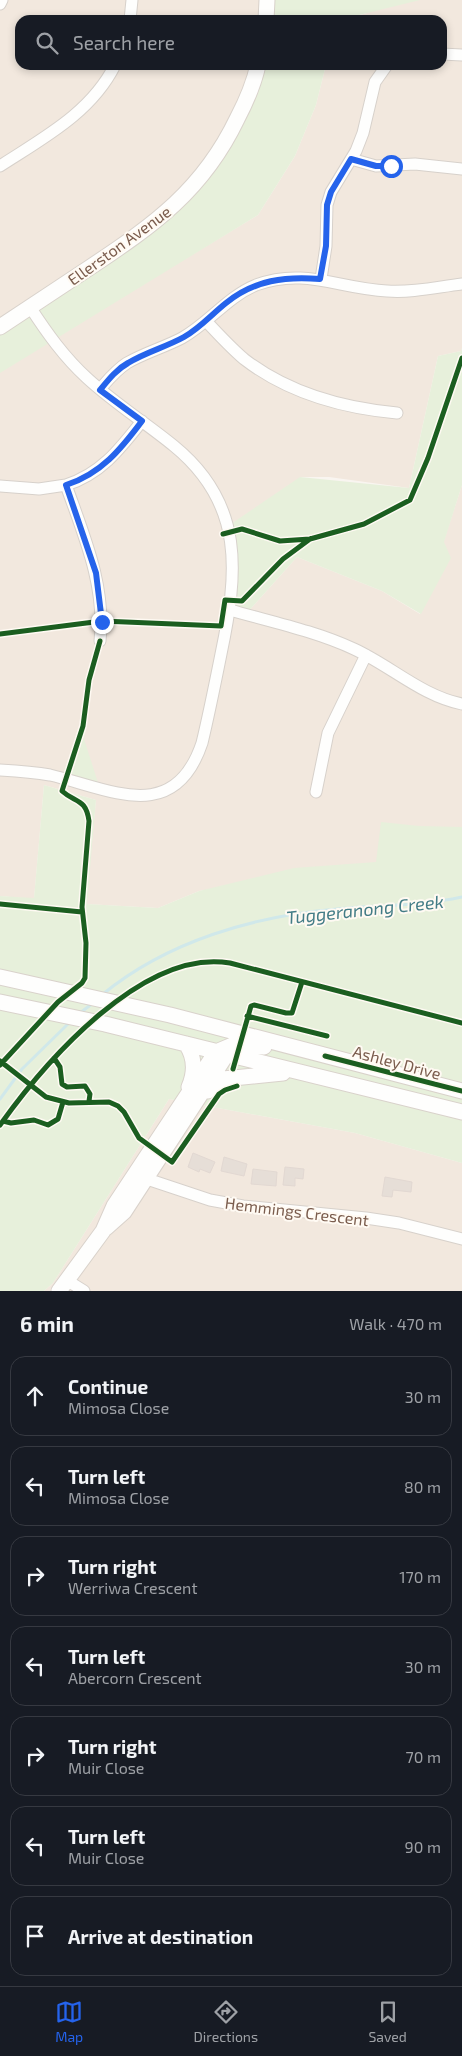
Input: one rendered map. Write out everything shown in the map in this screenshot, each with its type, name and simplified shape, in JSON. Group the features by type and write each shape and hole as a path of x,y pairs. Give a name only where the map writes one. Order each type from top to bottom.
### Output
{"main road":[{"path":"266,15 267,0"},
{"name":"Ellerston Avenue","path":"0,327 134,238 162,217 188,192 211,164 230,134 245,102 256,70"},
{"name":"Ashley Drive","path":"0,978 187,1020 462,1091"},
{"name":"Ashley Drive","path":"0,1002 105,1024 462,1112"},
{"path":"187,1020 214,1035 222,1052"},
{"path":"186,1044 194,1062 189,1104"},
{"path":"64,1286 103,1230 114,1206 140,1177 222,1052 234,1044 316,1053"},
{"path":"189,1104 216,1083 223,1080 294,1072"}],"street":[{"path":"0,4 2,0"},
{"path":"130,15 132,0"},
{"path":"447,54 462,55"},
{"path":"0,166 60,126 80,110 106,81 112,70"},
{"path":"320,279 326,246 327,205 331,192 351,159 363,133 375,82 383,70"},
{"path":"351,159 376,166 415,164 462,169"},
{"path":"100,390 113,374 127,363 183,337 206,321 227,302 256,286 288,278 320,279 388,292 462,284"},
{"path":"0,770 49,775 127,796 152,795 175,785 188,773 197,759 202,743 230,610 233,582 233,555 230,532 221,506 209,484 194,464 175,447 100,390 67,358 30,307"},
{"path":"206,321 243,358 281,383 323,400 397,413"},
{"path":"0,486 39,489 66,485 93,474 108,462 142,421"},
{"path":"66,485 96,573 102,622 100,641"},
{"path":"230,610 326,637 366,655 430,693 462,704"},
{"path":"316,792 328,733 366,655"},
{"name":"Hemmings Crescent","path":"140,1177 210,1200 243,1206 366,1218 462,1239"},
{"path":"64,1286 84,1291"}],"shaded area":[{"path":"0,0 267,0 265,15 15,15 15,70 254,70 185,259 258,215 295,156 316,105 325,70 447,70 447,15 360,15 408,0 462,0 461,351 438,356 409,488 329,477 300,477 246,614 297,557 382,591 420,614 462,485 462,828 377,863 199,891 158,908 86,904 96,800 44,785 34,899 0,896"},
{"path":"169,1099 355,1133 462,1163 462,1291 44,1291 53,1283"}],"green space":[{"path":"262,0 420,0 359,15 260,15"},
{"path":"253,70 325,70 316,105 295,156 258,215 0,373 0,327 195,184 233,135"},
{"path":"462,348 462,485 444,542 451,558 421,614 382,591 297,557 246,614 230,610 228,526 300,477 409,488 438,356 461,351"},
{"path":"79,732 85,732 84,739 100,789 61,778"},
{"path":"44,785 96,800 87,904 158,908 199,891 294,868 376,862 381,822 419,826 462,827 462,1163 355,1133 169,1099 53,1283 44,1291 0,1291 0,896 34,898"}],"building":[{"path":"193,1153 215,1162 210,1173 200,1169 199,1172 188,1167"},
{"path":"224,1157 247,1164 244,1176 221,1171"},
{"path":"285,1167 304,1169 303,1179 295,1178 295,1186 283,1185"},
{"path":"253,1169 277,1172 276,1186 251,1184"},
{"path":"385,1177 412,1182 411,1192 393,1190 392,1197 382,1196"}],"waterway":[{"name":"Tuggeranong Creek","path":"103,994 128,975 155,959 213,934 244,925 306,912 415,904 462,897"},
{"name":"Tuggeranong Creek","path":"80,1013 93,1003"},
{"name":"Tuggeranong Creek","path":"0,1099 22,1069 70,1022"}],"cycle path":[{"path":"223,534 242,529 280,541 310,539 364,524 410,500 428,458 462,358"},
{"path":"0,634 102,621 221,626 225,600 242,601 283,559 310,539"},
{"path":"0,1065 58,1002 82,983 85,978 86,943 82,907 89,821 88,814 83,805 62,791 83,726 89,680 100,641"},
{"path":"0,904 82,912"},
{"path":"0,1125 43,1071 99,1015 131,991 164,973 197,963 230,963 462,1023"},
{"path":"233,1069 251,1006 292,1013 302,982"},
{"path":"247,1016 327,1036"},
{"path":"325,1056 462,1091"},
{"path":"54,1058 60,1067 62,1084 67,1087 85,1086 90,1094 89,1101"},
{"path":"0,1061 46,1097 69,1103 109,1102 118,1106 124,1112 139,1138 172,1162 219,1094 237,1086"},
{"path":"3,1121 11,1123 34,1120 48,1125 58,1119 63,1102"}],"route":[{"path":"102,622 96,573 66,485 93,474 108,462 142,421 100,390 113,374 127,363 183,337 199,327 227,302 246,290 266,282 288,278 320,279 326,246 327,205 331,192 351,159 376,166 391,166"}]}
